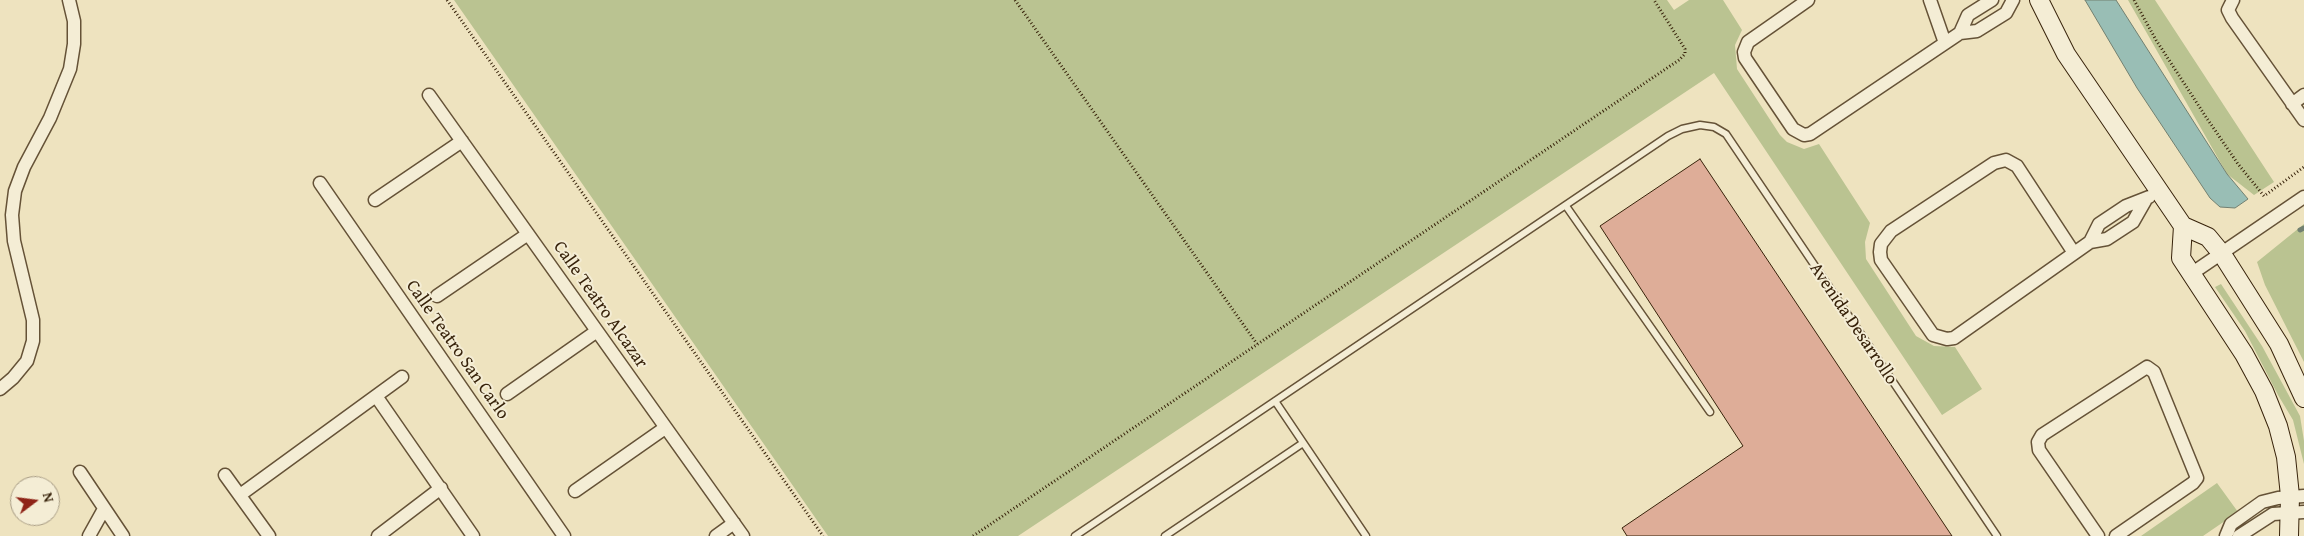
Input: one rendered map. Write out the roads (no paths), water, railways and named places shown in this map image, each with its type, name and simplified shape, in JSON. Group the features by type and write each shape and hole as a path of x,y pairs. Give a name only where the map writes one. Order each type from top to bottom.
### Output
{"street":[{"path":"0,389 13,378 27,361 33,341 33,320 14,241 12,215 16,191 24,167 50,118 70,69 74,44 74,21 69,0"},
{"path":"1808,0 1748,42 1744,52 1745,58 1793,129 1798,133 1810,134 1960,33 1977,31 2006,13 2013,0"},
{"path":"1930,0 1945,43"},
{"path":"1960,33 1968,15 1992,0"},
{"path":"2039,0 2066,54 2152,196 2183,226 2208,237 2222,254 2279,344 2304,398"},
{"path":"2230,5 2232,18 2304,120"},
{"name":"Calle Teatro Alcazar","path":"429,95 743,536"},
{"path":"2292,104 2304,95"},
{"path":"375,200 462,141"},
{"path":"2074,253 2017,166 2006,160 1994,163 1891,231 1881,244 1880,252 1881,260 1933,335 1947,339 1954,338 2090,242 2107,240 2136,220 2152,196"},
{"name":"Calle Teatro San Carlo","path":"320,183 564,536"},
{"path":"2090,242 2098,224 2126,206 2152,196"},
{"path":"2191,274 2304,197"},
{"path":"2183,226 2180,255 2244,354 2264,391 2280,434 2297,504 2289,536"},
{"path":"438,296 528,234"},
{"path":"507,394 597,331"},
{"path":"2098,536 2039,450 2038,442 2042,435 2147,367 2154,372 2197,478 2193,483 2116,536"},
{"path":"240,495 402,377"},
{"path":"376,396 473,536"},
{"path":"575,491 665,428"},
{"path":"80,472 123,536"},
{"path":"225,475 269,536"},
{"path":"378,536 440,488"},
{"path":"2226,536 2231,524 2262,502 2297,504"},
{"path":"2239,536 2268,516 2297,504"},
{"path":"88,536 104,509"},
{"path":"716,536 734,523"}],"lane":[{"name":"Avenida Desarrollo","path":"1566,206 1668,136 1682,129 1700,125 1714,127 1726,134 1997,536"},
{"path":"1075,536 1566,206 1710,412"},
{"path":"1275,401 1366,536"},
{"path":"1166,536 1303,443"}],"water":[{"path":"2085,0 2116,0 2227,174 2248,199 2235,208 2220,207 2210,198 2137,88"}],"waterway":[{"path":"2300,230 2304,228"}]}
